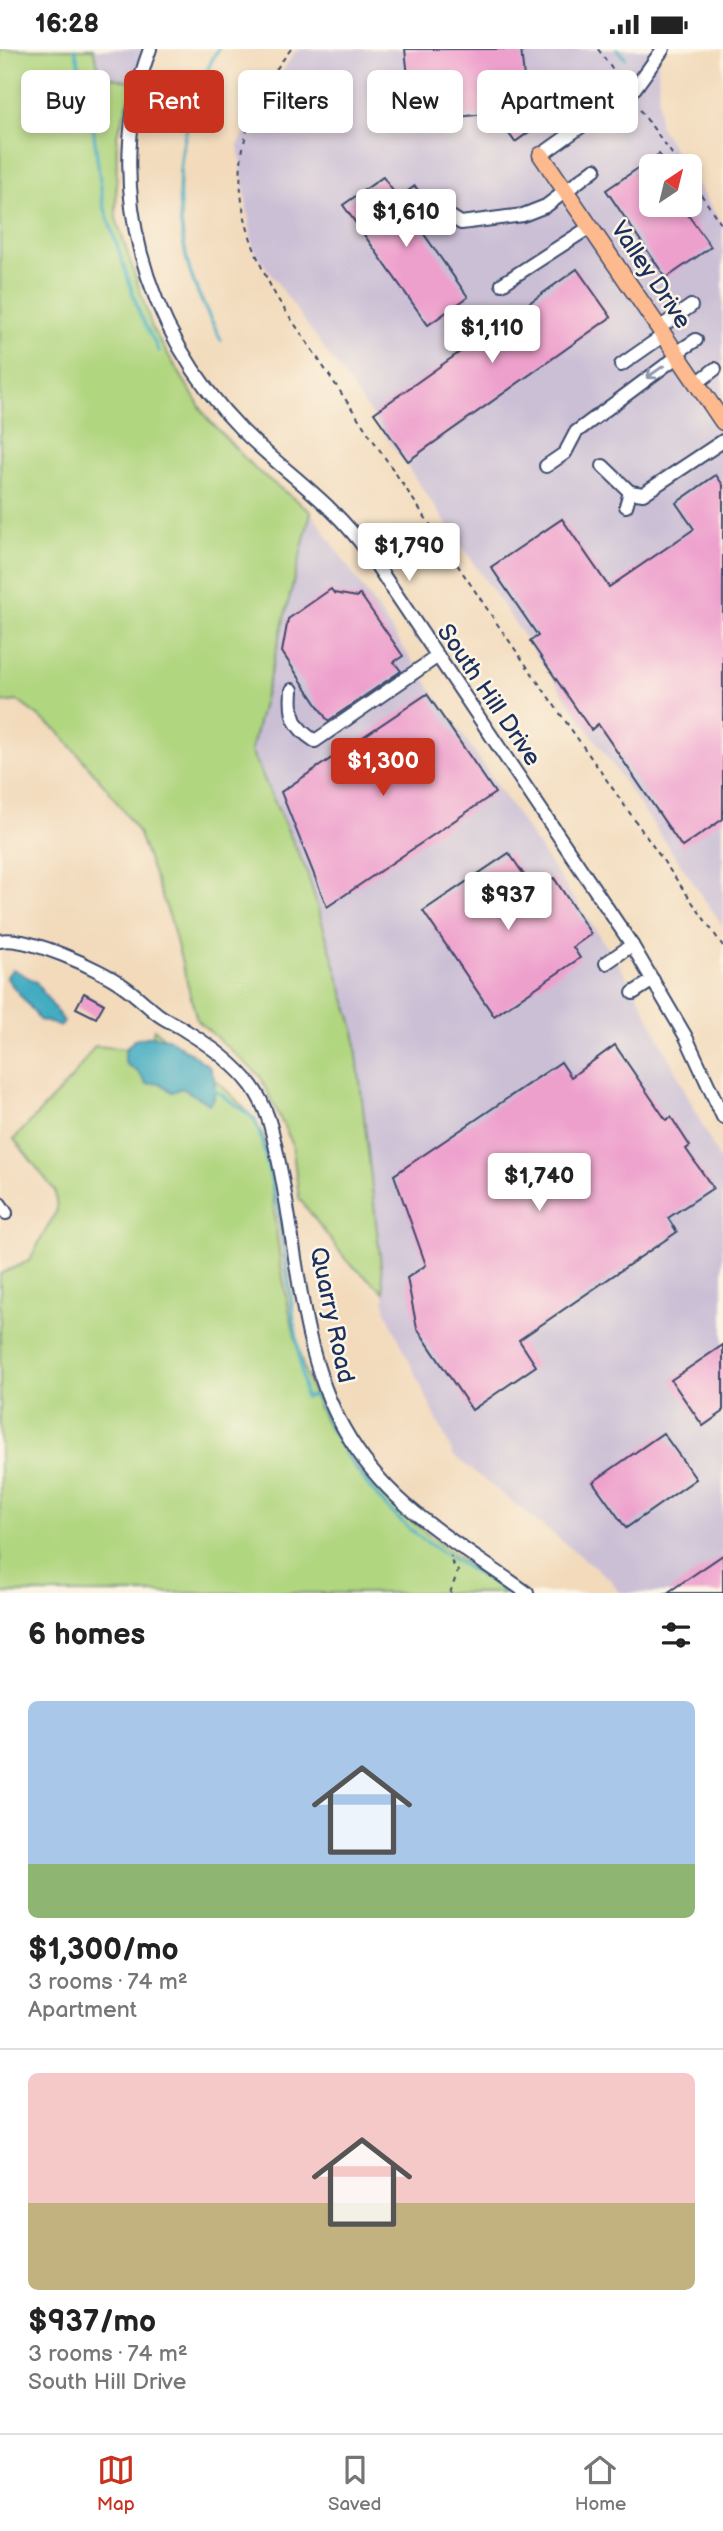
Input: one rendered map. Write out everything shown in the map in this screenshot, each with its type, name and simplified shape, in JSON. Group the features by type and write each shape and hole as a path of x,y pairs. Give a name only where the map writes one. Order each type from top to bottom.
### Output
{"main road":[{"name":"Valley Drive","path":"541,155 723,422"}],"street":[{"name":"South Hill Drive","path":"150,49 134,106 128,182 137,243 168,326 201,379 232,419 268,454 317,494 352,531 632,945 686,1037 723,1117"},
{"path":"638,84 649,73 663,49"},
{"path":"541,155 572,133"},
{"path":"437,208 461,223 523,215 546,206 595,169"},
{"path":"502,284 590,227"},
{"path":"621,365 691,306"},
{"path":"546,466 565,453 576,432 635,391 638,384 696,340"},
{"path":"697,383 715,369"},
{"path":"603,466 630,492 643,494 723,440"},
{"path":"626,506 630,492"},
{"path":"292,690 290,713 298,730 315,741 438,656"},
{"name":"Quarry Road","path":"0,941 15,940 94,968 131,991 156,1013 186,1030 227,1061 260,1098 274,1136 311,1339 333,1408 354,1446 382,1483 411,1512 454,1545 527,1593"},
{"path":"606,963 632,945"},
{"path":"634,993 653,980"}],"path":[{"path":"291,49 263,90 252,117 240,176 240,205 258,262 277,298 490,614 723,946"},
{"path":"598,49 613,70"},
{"path":"638,106 672,154"},
{"path":"702,196 723,227"},
{"path":"450,1593 458,1571 450,1560 454,1545"}],"shaded area":[{"path":"93,49 148,49 140,70 124,70 124,80 110,77 110,70 99,70"},
{"path":"301,49 658,49 659,125 677,154 639,154 639,217 702,217 702,192 723,226 723,926 371,414 253,249 238,145 245,133 353,133 353,70 284,70 294,53"},
{"path":"311,512 634,987 723,1167 723,1593 619,1593 611,1580 454,1456 386,1312 354,1029 307,872 251,751"}],"green space":[{"path":"0,49 93,49 99,70 21,70 21,133 110,133 110,77 124,80 124,115 117,135 116,218 153,330 207,418 255,469 311,512 251,751 307,872 354,1029 384,1292 347,1261 299,1198 292,1143 260,1076 197,1020 170,918 138,832 107,788 58,731 18,701 0,703"},
{"path":"154,1029 233,1096 258,1127 265,1141 292,1325 307,1378 327,1424 344,1450 385,1497 432,1538 507,1593 0,1593 0,1274 29,1261 57,1210 55,1191 14,1139 71,1079 95,1046 149,1051"}],"water":[{"path":"13,969 36,982 64,1022 61,1026 39,1020 6,977"},
{"path":"151,1036 168,1038 209,1066 215,1080 214,1098 209,1104 182,1088 172,1092 160,1083 147,1084 139,1073 125,1063 125,1050 134,1040"}],"building":[{"path":"405,49 521,49 523,70 477,70 477,115 463,116 463,70 407,70"},
{"path":"508,133 528,133 515,142"},
{"path":"639,168 639,217 690,217 711,247 666,278 606,190"},
{"path":"383,177 398,198 415,186 424,199 407,210 468,297 428,325 343,205"},
{"path":"577,269 611,317 408,461 374,413"},
{"path":"716,475 723,485 723,819 682,847 598,724 591,730 530,641 538,636 491,567 562,519 609,587 694,529 676,503"},
{"path":"331,589 334,593 357,597 360,594 403,656 394,662 401,671 328,721 282,652 288,619"},
{"path":"427,694 495,793 327,907 281,792"},
{"path":"509,853 535,891 554,878 591,934 573,947 580,958 494,1016 423,911"},
{"path":"84,993 104,1004 96,1018 76,1008"},
{"path":"615,1045 666,1120 671,1117 690,1146 686,1149 713,1188 668,1218 677,1232 519,1340 536,1366 472,1410 417,1328 407,1278 426,1265 394,1175 561,1062 571,1077"},
{"path":"723,1345 723,1412 703,1426 671,1380"},
{"path":"663,1433 696,1479 626,1528 593,1482"},
{"path":"723,1555 723,1593 667,1593"}],"waterway":[{"path":"75,49 92,119 103,203 140,315 159,351"},
{"path":"218,49 205,74 188,124 182,149 179,202 186,256 192,278 221,340"},
{"path":"617,49 625,58"},
{"path":"212,1088 255,1119 261,1138 278,1208 305,1397 317,1395 344,1451 369,1486 397,1517 435,1548 508,1593"}]}
